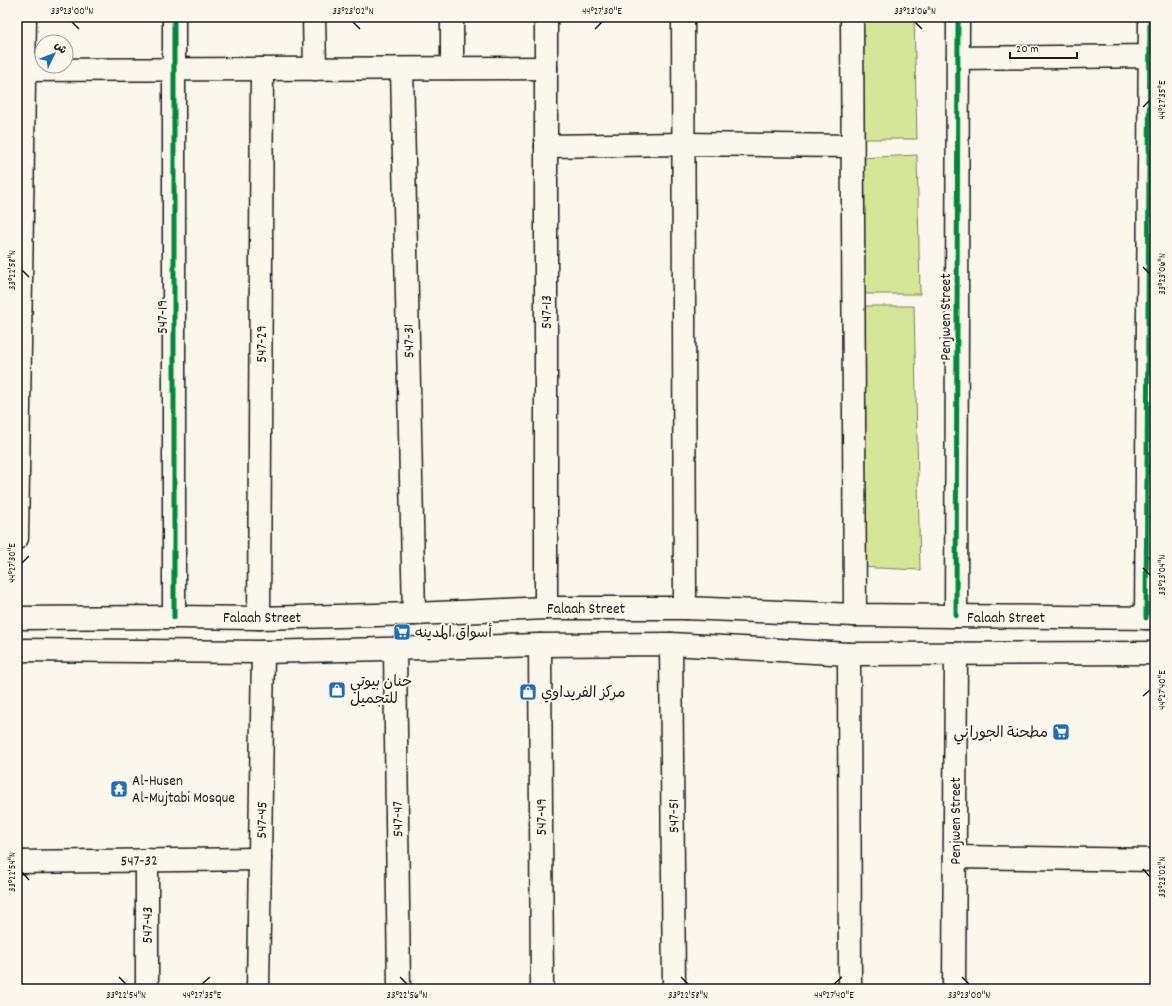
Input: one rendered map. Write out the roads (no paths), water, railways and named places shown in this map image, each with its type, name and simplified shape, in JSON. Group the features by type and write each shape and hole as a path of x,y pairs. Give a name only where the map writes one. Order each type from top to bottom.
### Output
{"street":[{"path":"17,538 20,70 24,17"},
{"name":"547-19","path":"174,17 174,617"},
{"path":"314,17 315,69"},
{"path":"452,17 452,68"},
{"name":"547-13","path":"546,17 546,608"},
{"path":"683,17 685,608"},
{"path":"852,17 855,615"},
{"name":"Penjwen Street","path":"956,616 958,17"},
{"path":"1150,17 1152,56 1151,618"},
{"path":"958,58 1152,56"},
{"path":"20,70 546,68"},
{"name":"547-29","path":"259,618 262,69"},
{"name":"547-31","path":"402,69 414,614"},
{"path":"546,146 683,144 852,146"},
{"name":"Falaah Street","path":"17,618 259,618 414,614 546,608 685,608 855,615 1151,618"},
{"path":"17,650 263,652 540,645 671,644 849,654 1155,653"},
{"name":"547-51","path":"671,644 674,989"},
{"name":"547-49","path":"540,645 542,989"},
{"name":"547-47","path":"395,649 399,989"},
{"name":"547-45","path":"258,989 263,652"},
{"path":"849,654 850,989"},
{"name":"Penjwen Street","path":"954,989 956,654"},
{"path":"955,857 1155,860"},
{"name":"547-32","path":"17,862 260,859"},
{"name":"547-43","path":"146,860 147,989"}],"place":[{"name":"أسواق المدينه","path":"402,632"},
{"name":"حنان بيوتي للتجميل","path":"337,690"},
{"name":"مركز الفريداوي","path":"528,692"},
{"name":"مطحنة الجوراني","path":"1061,732"},
{"name":"Al-Husen Al-Mujtabi Mosque","path":"119,789"}]}
